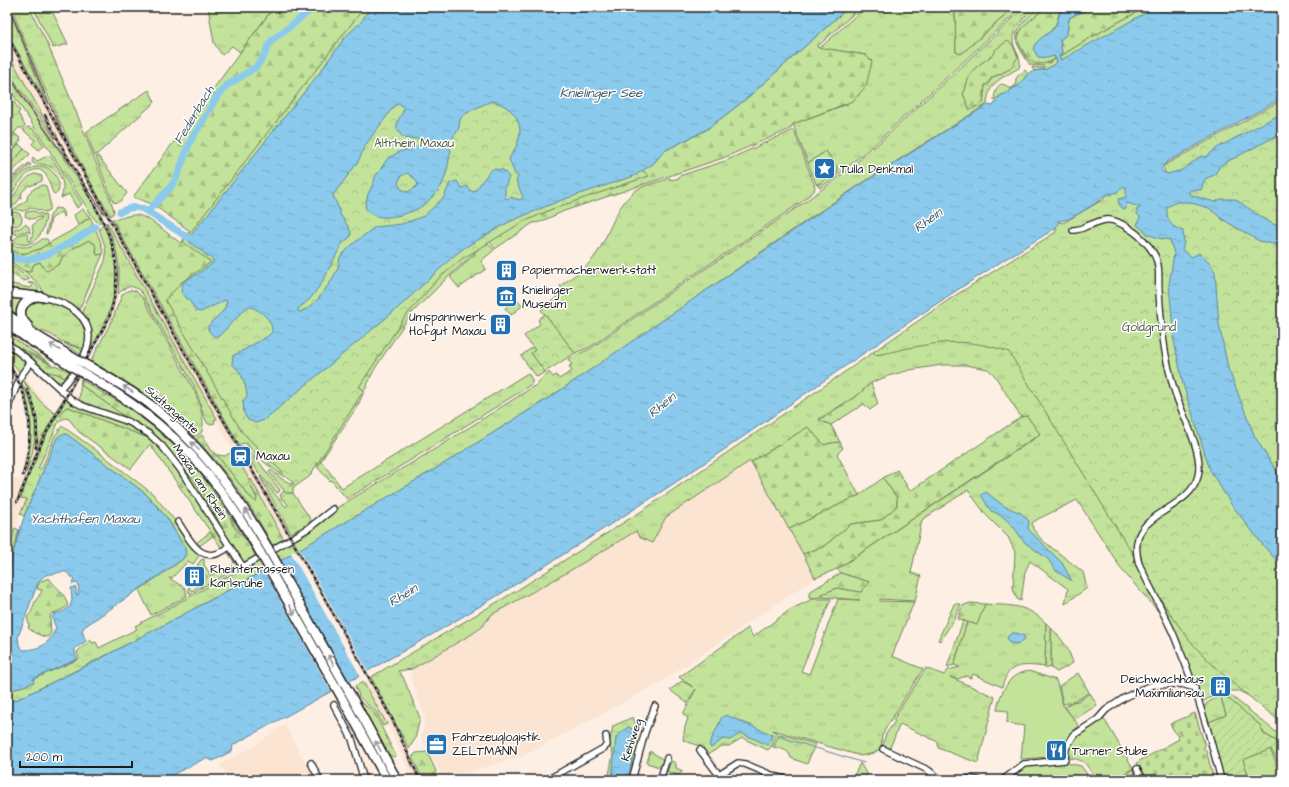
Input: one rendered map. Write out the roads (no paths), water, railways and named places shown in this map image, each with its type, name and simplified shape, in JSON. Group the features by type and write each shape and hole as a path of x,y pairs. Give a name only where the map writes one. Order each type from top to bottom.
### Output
{"highway":[{"path":"7,294 39,297"},
{"path":"34,334 23,320 21,312 24,303 39,297"},
{"name":"Südtangente","path":"7,314 139,408 163,428 204,468 240,517 387,780"},
{"name":"Südtangente","path":"7,324 25,337 75,363"},
{"name":"Südtangente","path":"88,371 125,387 152,405 198,450 235,494 268,548 397,780"}],"street":[{"path":"1073,230 1079,230 1105,220 1116,222 1137,234 1154,255 1157,262 1165,351 1176,394 1196,448 1199,470 1196,483 1190,490 1183,497 1146,524 1138,539 1137,553 1139,564 1172,631 1195,688 1221,780"},
{"path":"39,297 58,301 74,309 84,321 88,333 89,338 86,350 72,376 60,390"},
{"name":"Maxau am Rhein","path":"7,342 31,362 70,399 79,404 129,422 142,429 162,446 180,469 243,567 309,528 333,509"},
{"path":"7,410 22,374 31,362"},
{"path":"178,522 192,545 202,552 218,553 230,546"},
{"path":"1003,780 1024,764 1065,760 1066,748 1074,736 1098,719 1106,710 1142,688 1153,685 1182,684 1195,688"},
{"path":"334,705 352,739 364,780"},
{"name":"Kehlweg","path":"632,780 645,732 655,706"},
{"path":"547,780 604,748 607,745 606,736"},
{"path":"883,749 928,770 941,780"},
{"path":"700,750 718,777 738,763 745,764 768,777 788,780"},
{"path":"660,780 667,758"},
{"path":"311,763 320,780"},
{"path":"1133,780 1142,778 1137,769"},
{"path":"962,780 978,780"}],"water":[{"name":"Knielinger See","path":"370,7 849,7 746,99 706,130 664,151 653,164 634,176 559,201 509,222 464,248 398,308 264,420 256,423 248,420 244,413 243,401 247,396 244,382 232,364 233,356 268,336 272,332 270,322 254,308 247,307 219,336 215,337 211,334 208,326 224,310 227,301 225,300 201,312 196,311 181,292 183,282 213,263 213,260 188,241 320,72 345,37 362,21","holes":["492,101 499,103 511,111 520,128 518,142 509,159 514,172 518,177 516,181 523,197 520,200 510,197 507,199 505,198 505,187 509,177 503,170 493,169 490,171 474,192 467,186 462,188 457,181 450,183 444,197 424,216 402,224 375,227 354,243 340,257 338,268 332,280 318,299 309,308 300,312 298,311 298,309 310,299 321,284 342,244 350,237 351,233 349,228 340,214 333,195 358,162 365,146 395,105 400,104 404,108 397,126 398,131 403,137 408,139 447,143 457,132 460,119 463,116 475,108"]},
{"path":"1064,7 1091,7 1069,19 1067,34 1060,40 1062,53 1059,57 1061,60 1156,7 1282,7 1282,98 1167,162 1161,168 1163,172 1168,174 1182,170 1201,156 1206,157 1217,148 1282,113 1282,133 1221,165 1214,175 1205,179 1201,190 1191,190 1189,192 1190,195 1215,202 1221,199 1235,199 1267,221 1282,228 1282,246 1259,241 1222,219 1209,208 1188,202 1177,202 1167,207 1167,216 1170,223 1175,228 1183,231 1184,243 1182,250 1192,257 1199,253 1210,264 1215,272 1219,324 1228,368 1255,437 1282,480 1282,567 1231,504 1210,470 1183,384 1174,341 1169,284 1174,254 1170,240 1147,234 1137,225 1140,217 1137,214 1137,209 1140,206 1127,203 1126,209 1122,209 1118,199 1126,197 1126,188 1124,187 1117,192 1101,198 1099,201 1074,216 1059,221 1056,228 909,322 718,454 562,555 431,635 233,745 232,751 213,761 206,758 162,780 7,780 7,577 25,514 59,436 64,434 68,435 146,494 167,518 185,548 186,553 183,559 84,627 82,631 86,641 75,649 77,659 33,679 34,682 10,691 10,697 14,701 94,662 246,581 440,466 555,394 860,185 977,111 988,105 993,106 999,97 1019,85 1028,74 1034,71 1047,69 1056,63 1057,61 1054,56 1048,58 1038,57 1033,49 1040,39 1055,27 1061,9","holes":["66,572 74,579 72,584 77,583 79,586 78,595 76,595 76,587 71,588 72,600 70,607 64,611 54,614 52,618 56,628 47,642 35,649 23,650 19,645 18,637 37,585 40,580 48,574"]},
{"path":"421,145 447,146 451,150 447,171 443,181 438,191 426,203 401,215 392,217 376,216 370,213 365,207 368,194 375,177 388,158 399,152","holes":["407,173 414,178 418,184 416,187 408,192 401,189 398,183 401,176"]},
{"path":"986,492 1004,506 1021,513 1029,521 1028,529 1062,563 1072,581 1056,571 1048,559 1024,542 1013,526 1001,515 991,511 981,495"},
{"path":"1012,633 1023,635 1025,639 1020,643 1013,644 1009,642 1007,637"},
{"path":"726,715 771,734 770,743 768,745 741,733 730,740 723,739 711,748 709,745 722,717"},
{"path":"628,727 631,728 633,733 634,746 628,780 612,780 616,737"}],"waterway":[{"name":"Federbach","path":"148,211 170,188 177,177 190,142 215,100 226,86 256,67 273,39 314,7"},
{"path":"120,212 131,208 143,209 189,238"},
{"name":"Federbach","path":"7,254 17,259 40,257 64,246 95,227"},
{"path":"771,735 864,763"}],"tram line":[{"path":"9,7 47,99 68,143"},
{"path":"7,71 30,108 104,214"}],"railway":[{"path":"7,36 392,719 420,780"},
{"path":"17,502 42,441 109,318 115,297 117,278 116,260 106,228 45,115"},
{"path":"7,363 22,389 26,403 29,446 23,475"},
{"path":"27,390 35,411 37,433 36,448"},
{"path":"7,538 10,527"}],"place":[{"name":"Tulla Denkmal","path":"824,169"},
{"name":"Papiermacherwerkstatt","path":"507,270"},
{"name":"Knielinger Museum","path":"507,297"},
{"name":"Umspannwerk Hofgut Maxau","path":"501,324"},
{"name":"Maxau","path":"241,456"},
{"name":"Rheinterrassen Karlsruhe","path":"195,576"},
{"name":"Deichwachhaus Maximiliansau","path":"1220,686"},
{"name":"Fahrzeuglogistik ZELTMANN","path":"437,744"},
{"name":"Turner Stube","path":"1056,751"}],"park label":[{"name":"Altrhein Maxau","path":"414,143"},
{"name":"Goldgrund","path":"1149,327"}],"water label":[{"name":"Rhein","path":"928,220"},
{"name":"Rhein","path":"662,405"},
{"name":"Yachthafen Maxau","path":"85,519"},
{"name":"Rhein","path":"403,595"}]}
